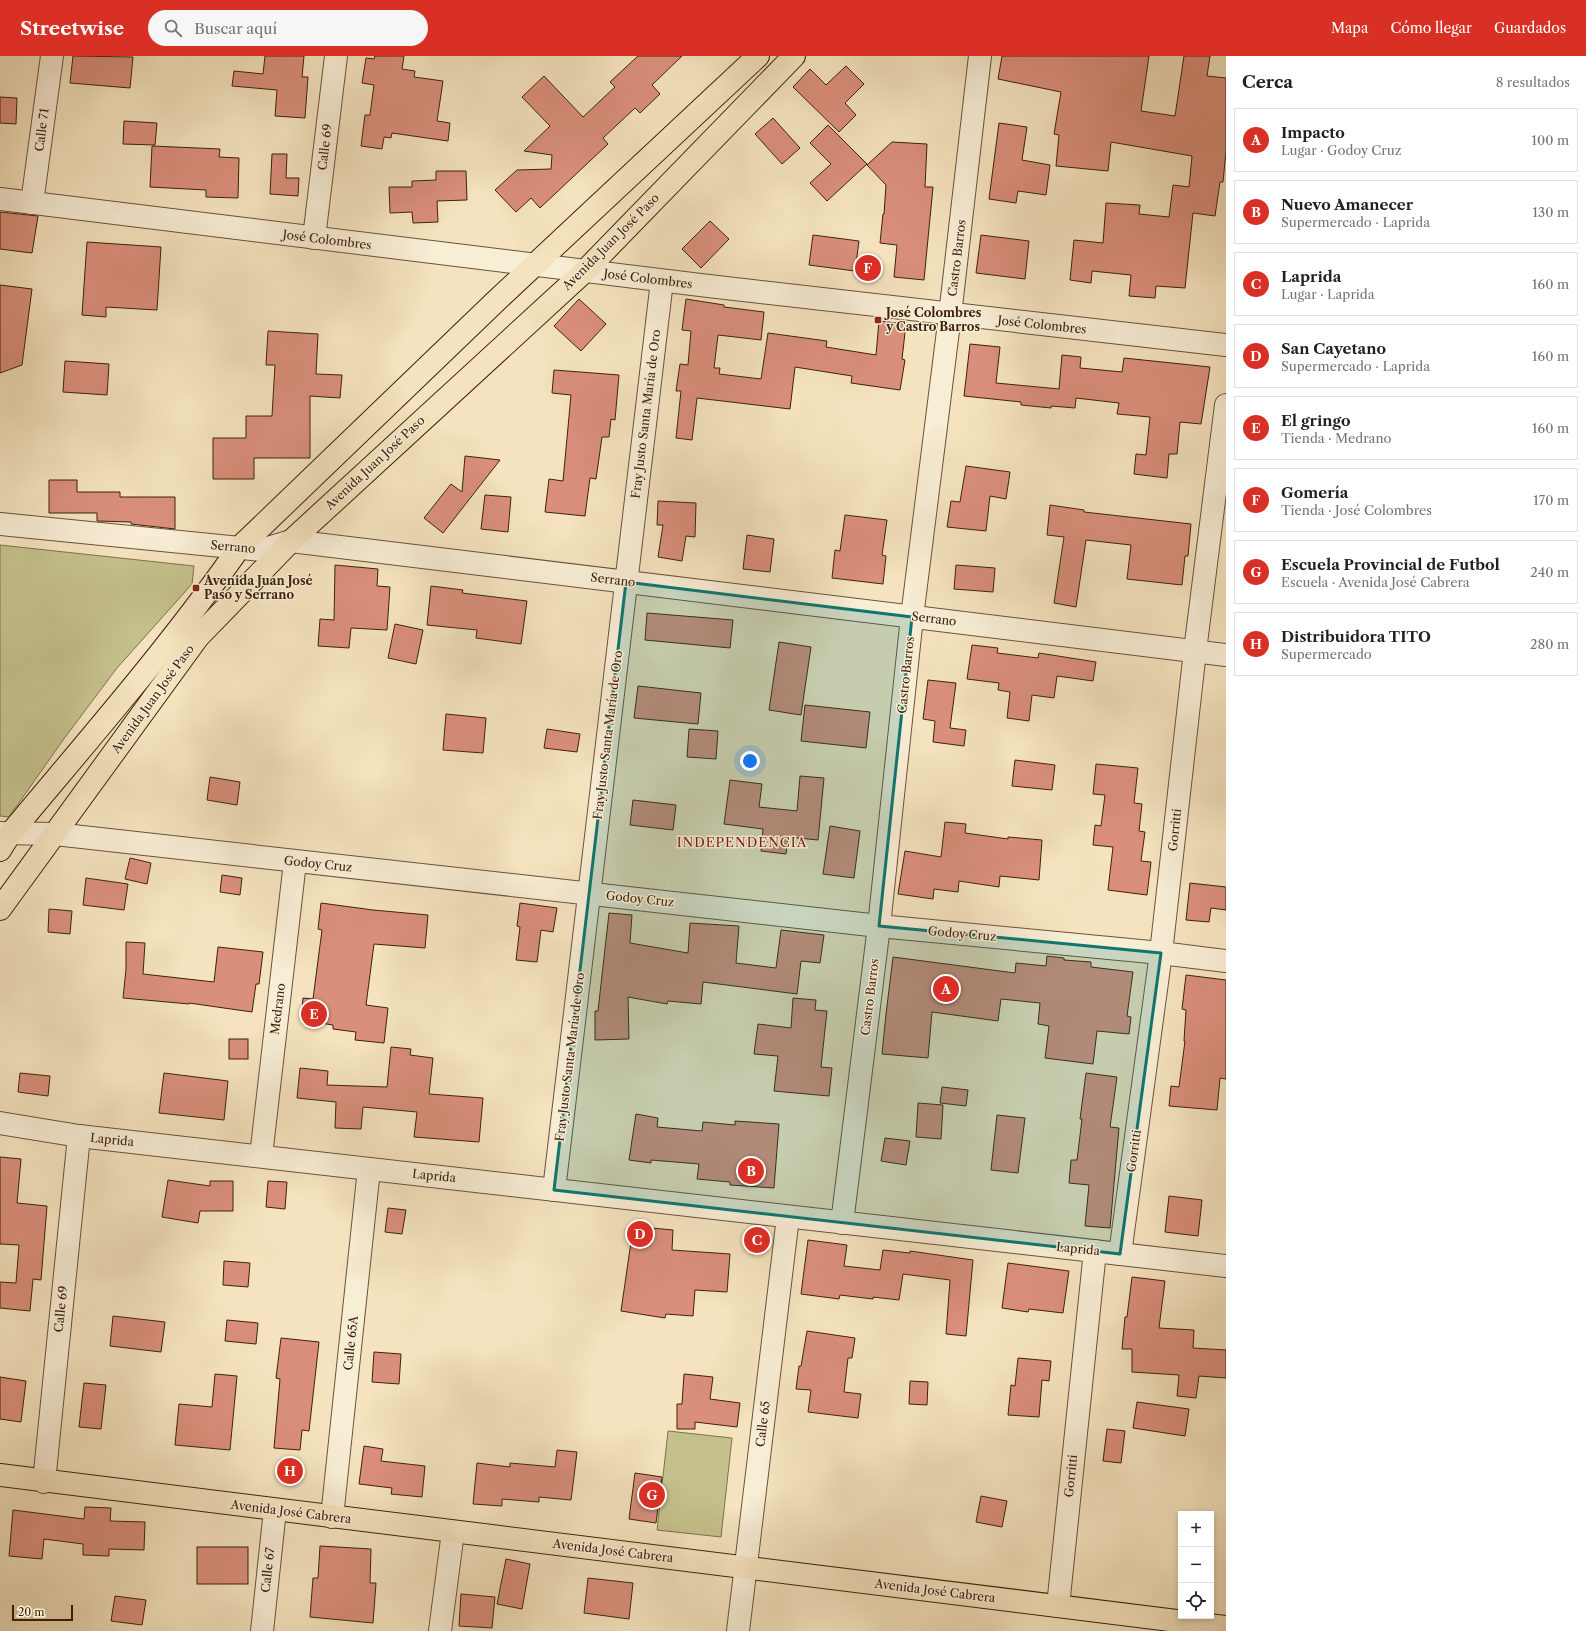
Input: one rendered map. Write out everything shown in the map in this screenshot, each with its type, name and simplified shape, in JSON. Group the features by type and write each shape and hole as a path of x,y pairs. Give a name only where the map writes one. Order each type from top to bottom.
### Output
{"main road":[{"name":"Avenida Juan José Paso","path":"3,839 97,729 206,594 239,548 496,301 758,56"},
{"name":"Avenida Juan José Paso","path":"0,909 198,637 291,541 584,272 794,56"},
{"name":"Avenida José Cabrera","path":"0,1475 44,1482 1226,1627"}],"street":[{"name":"Calle 71","path":"32,203 52,56"},
{"name":"Calle 69","path":"314,238 336,56"},
{"name":"Castro Barros","path":"842,1223 879,926 912,617 950,315 980,56"},
{"name":"José Colombres","path":"0,199 584,272 950,315 1226,345"},
{"name":"Fray Justo Santa María de Oro","path":"554,1190 662,281"},
{"name":"Gorritti","path":"1120,1254 1161,953 1195,651 1226,405"},
{"name":"Serrano","path":"0,524 261,550 291,541 1226,655"},
{"name":"Godoy Cruz","path":"3,839 55,834 879,926 1161,953 1226,961"},
{"name":"Medrano","path":"261,1156 295,862"},
{"name":"Laprida","path":"0,1123 79,1136 1226,1266"},
{"name":"Calle 69","path":"44,1482 79,1136"},
{"name":"Calle 65A","path":"332,1517 369,1169"},
{"name":"Calle 65","path":"738,1631 788,1216"},
{"name":"Gorritti","path":"1058,1606 1095,1251"},
{"name":"Calle 67","path":"262,1631 275,1510"},
{"path":"440,1631 453,1532"}],"highlighted area":[{"path":"626,582 912,617 879,926 1161,953 1120,1254 554,1190"}],"shaded area":[{"path":"0,545 194,566 192,584 117,668 63,740 9,817 0,816"},
{"path":"668,1431 732,1438 721,1537 657,1530"}],"building":[{"path":"73,56 133,57 130,88 70,83"},
{"path":"265,56 304,56 302,77 308,77 305,118 275,116 277,90 232,86 234,71 263,74"},
{"path":"375,56 404,56 402,69 415,71 414,77 443,81 437,121 450,123 448,141 392,133 391,138 384,137 382,149 361,146 365,115 370,115 374,85 362,83 366,58 374,59"},
{"path":"638,56 682,56 652,85 660,94 640,113 635,108 603,138 608,144 540,208 531,198 516,212 495,190 517,170 551,169 552,155 524,151 550,126 522,97 544,76 583,117 615,87 610,82"},
{"path":"1002,56 1149,56 1141,111 1175,116 1184,56 1210,56 1207,76 1226,78 1226,151 1223,182 1220,182 1215,216 1193,213 1185,288 1156,286 1155,298 1129,296 1131,275 1092,271 1091,283 1070,280 1074,240 1103,243 1106,203 1140,205 1139,214 1169,217 1173,185 1189,187 1192,156 1111,142 1108,171 1056,166 1059,135 1054,134 1061,92 998,79"},
{"path":"846,66 864,84 845,103 856,115 839,132 793,87 810,69 826,85"},
{"path":"0,97 17,98 16,124 0,123"},
{"path":"773,118 800,148 782,164 755,134"},
{"path":"124,121 157,123 155,145 123,144"},
{"path":"999,123 1027,127 1022,160 1050,165 1046,195 1018,191 1016,203 989,199"},
{"path":"828,125 867,164 827,201 810,183 831,164 810,143"},
{"path":"892,142 927,144 925,187 933,187 924,280 894,277 897,245 880,243 886,185 867,165"},
{"path":"152,146 220,149 219,157 239,158 238,198 206,197 206,190 150,187"},
{"path":"272,154 287,154 286,178 299,178 298,196 270,194"},
{"path":"436,171 466,171 467,200 437,201 438,222 413,223 412,212 390,213 389,187 412,187 412,181 436,180"},
{"path":"0,212 38,216 32,253 0,249"},
{"path":"710,221 729,239 701,268 682,249"},
{"path":"813,235 859,241 855,271 809,265"},
{"path":"981,235 1029,241 1025,279 976,273"},
{"path":"87,242 161,247 157,310 106,307 106,317 82,315"},
{"path":"0,285 32,289 22,365 0,373"},
{"path":"579,299 606,324 581,351 554,326"},
{"path":"686,299 724,305 724,307 764,312 761,340 718,335 714,368 720,368 719,374 761,379 768,333 827,341 826,347 876,355 879,321 906,324 902,359 905,360 900,390 851,383 852,376 795,367 790,409 697,398 692,440 676,438 681,391 676,391 680,364 688,365 691,331 682,330"},
{"path":"268,331 318,334 316,374 342,375 340,398 310,396 310,458 254,458 254,479 213,479 213,438 246,438 246,416 272,416 275,365 266,365"},
{"path":"970,344 1000,347 996,383 1059,389 1062,355 1081,357 1080,368 1122,372 1124,358 1210,367 1201,424 1180,422 1177,454 1169,454 1167,478 1134,474 1136,454 1146,455 1150,417 1117,414 1119,403 1076,398 1075,408 1051,406 1051,408 1021,405 1021,402 964,396"},
{"path":"65,361 109,364 107,395 63,392"},
{"path":"554,370 619,375 615,420 611,419 609,437 602,437 596,479 590,478 585,516 545,512 549,479 563,481 571,395 552,393"},
{"path":"465,456 500,460 443,533 424,518 451,484 462,492"},
{"path":"966,466 1010,472 1006,499 990,496 986,531 947,527 951,501 960,502"},
{"path":"49,480 77,480 77,492 120,492 120,497 175,497 175,529 131,524 131,522 97,521 97,513 49,513"},
{"path":"485,495 511,497 508,532 481,529"},
{"path":"658,501 696,503 695,537 686,536 682,561 658,557 663,525 657,525"},
{"path":"1050,505 1084,510 1084,512 1191,524 1188,556 1185,556 1182,585 1127,579 1131,545 1086,540 1076,607 1054,603 1064,537 1047,535"},
{"path":"845,515 887,520 882,555 886,556 883,584 832,578 835,550 840,551"},
{"path":"747,535 774,539 770,572 743,569"},
{"path":"335,565 378,569 377,586 390,587 387,630 351,628 349,648 318,646 320,619 334,620"},
{"path":"956,565 995,568 993,592 954,589"},
{"path":"431,586 463,590 462,593 527,601 521,644 476,638 477,630 427,625"},
{"path":"647,613 733,620 730,648 645,640"},
{"path":"395,624 423,630 416,664 388,658"},
{"path":"779,642 811,647 801,715 769,710"},
{"path":"972,645 998,648 997,653 1038,658 1039,653 1096,662 1093,681 1057,676 1054,698 1032,695 1029,721 1007,718 1010,692 998,690 999,683 967,679"},
{"path":"928,680 956,683 950,728 966,730 964,746 933,742 935,721 923,719"},
{"path":"638,686 701,693 698,724 634,718"},
{"path":"805,705 870,712 866,748 801,741"},
{"path":"446,714 486,718 483,753 443,750"},
{"path":"547,729 580,734 577,752 544,748"},
{"path":"689,729 718,731 716,759 687,757"},
{"path":"1015,760 1055,765 1052,790 1012,786"},
{"path":"1096,764 1138,768 1134,803 1142,804 1139,831 1145,832 1141,861 1151,862 1147,895 1108,890 1113,847 1093,845 1095,825 1101,826 1105,795 1093,794"},
{"path":"800,776 824,778 818,840 788,837 786,854 761,851 763,829 724,824 730,780 762,784 759,807 797,811"},
{"path":"210,777 240,782 237,805 207,800"},
{"path":"633,800 676,805 673,830 630,825"},
{"path":"945,822 966,824 965,833 1008,839 1008,837 1042,840 1039,880 1000,876 999,887 959,881 958,892 934,889 933,899 898,894 905,851 941,857"},
{"path":"830,826 860,831 854,878 823,874"},
{"path":"130,858 151,863 147,884 125,879"},
{"path":"222,875 242,878 240,895 220,892"},
{"path":"86,878 128,884 124,910 83,905"},
{"path":"1190,883 1226,887 1226,910 1211,908 1209,922 1186,920"},
{"path":"321,903 428,915 425,948 374,944 366,1005 388,1008 384,1043 355,1040 356,1032 333,1029 333,1025 301,1020 303,998 313,999 322,930 318,929"},
{"path":"520,903 557,908 553,932 541,930 537,962 516,960 520,927 517,926"},
{"path":"49,909 72,911 70,934 48,932"},
{"path":"609,913 632,915 630,943 688,953 690,923 739,926 736,963 776,968 781,930 824,935 820,963 801,961 797,994 703,982 701,1004 668,1001 667,1004 628,997 629,1039 595,1040 595,1011 598,1011"},
{"path":"126,942 145,943 143,974 214,982 218,947 263,952 259,984 256,984 252,1012 189,1003 123,998 126,969"},
{"path":"1047,956 1064,958 1064,960 1091,962 1091,967 1133,972 1127,1016 1131,1017 1129,1034 1097,1031 1093,1064 1045,1058 1049,1026 1038,1024 1040,1003 1001,999 998,1021 932,1012 928,1058 882,1054 893,957 1015,973 1016,963 1046,966"},
{"path":"1186,975 1226,980 1226,1079 1220,1078 1217,1110 1169,1106 1171,1086 1179,1087 1185,1041 1186,1010 1182,1009"},
{"path":"793,998 816,1000 815,1010 827,1011 821,1067 832,1068 829,1096 774,1091 778,1056 754,1054 758,1024 791,1028"},
{"path":"229,1039 248,1039 248,1059 229,1059"},
{"path":"391,1047 411,1049 410,1055 433,1058 429,1094 483,1098 479,1142 414,1137 417,1112 363,1107 361,1129 335,1128 336,1102 297,1098 300,1068 328,1071 327,1085 387,1087"},
{"path":"20,1073 50,1076 48,1096 18,1092"},
{"path":"164,1073 228,1081 224,1120 159,1113"},
{"path":"1086,1073 1117,1077 1110,1127 1119,1128 1110,1228 1085,1226 1089,1185 1069,1183 1071,1160 1077,1160 1082,1119 1080,1119"},
{"path":"942,1087 968,1090 966,1106 940,1103"},
{"path":"918,1103 943,1105 941,1139 916,1137"},
{"path":"636,1114 658,1118 657,1127 702,1131 703,1122 735,1125 735,1121 779,1124 774,1188 730,1185 730,1182 697,1179 699,1164 651,1160 651,1163 629,1160"},
{"path":"997,1115 1025,1118 1018,1173 991,1170"},
{"path":"885,1138 910,1141 906,1165 881,1161"},
{"path":"0,1157 21,1159 17,1203 47,1206 41,1280 33,1279 30,1311 0,1308 0,1282 16,1283 19,1245 0,1244"},
{"path":"168,1180 210,1186 210,1181 233,1181 233,1211 200,1211 198,1223 162,1217"},
{"path":"268,1181 287,1182 285,1209 266,1207"},
{"path":"1169,1196 1202,1200 1198,1236 1165,1232"},
{"path":"388,1208 406,1210 402,1234 385,1232"},
{"path":"631,1226 673,1230 672,1250 730,1254 727,1292 695,1290 693,1316 666,1314 665,1318 621,1311 631,1242 629,1242"},
{"path":"808,1240 847,1245 844,1266 880,1270 883,1250 910,1253 910,1251 973,1260 966,1336 946,1334 950,1280 903,1274 899,1300 840,1295 839,1299 801,1294"},
{"path":"224,1261 250,1263 248,1287 223,1285"},
{"path":"1008,1263 1069,1271 1063,1313 1029,1309 1028,1312 1002,1308"},
{"path":"1132,1277 1165,1281 1159,1328 1194,1330 1193,1348 1226,1350 1226,1378 1199,1376 1196,1398 1177,1396 1179,1375 1132,1372 1132,1349 1122,1349 1125,1317 1127,1317"},
{"path":"113,1316 165,1322 161,1352 110,1346"},
{"path":"227,1320 258,1323 256,1344 225,1341"},
{"path":"807,1331 855,1338 852,1358 848,1358 844,1392 861,1394 858,1418 808,1412 811,1390 796,1389 799,1366 801,1366"},
{"path":"281,1338 319,1342 309,1431 302,1430 300,1450 274,1448 280,1379 276,1378"},
{"path":"374,1352 401,1354 399,1384 372,1382"},
{"path":"1018,1358 1051,1361 1049,1381 1042,1380 1039,1417 1008,1415 1011,1385 1015,1386"},
{"path":"215,1374 237,1376 230,1450 175,1445 179,1404 212,1407"},
{"path":"684,1374 713,1377 710,1399 740,1403 737,1427 695,1422 695,1429 677,1429 677,1404 682,1404"},
{"path":"0,1377 26,1381 21,1422 0,1419"},
{"path":"910,1381 928,1382 927,1405 909,1404"},
{"path":"84,1383 106,1385 101,1429 79,1427"},
{"path":"1137,1402 1189,1409 1185,1436 1133,1428"},
{"path":"1107,1429 1125,1431 1121,1463 1103,1461"},
{"path":"364,1446 383,1449 381,1461 425,1466 422,1497 391,1494 392,1488 359,1484"},
{"path":"557,1450 577,1452 571,1500 539,1497 539,1502 502,1499 502,1506 473,1504 477,1463 510,1467 510,1463 555,1467"},
{"path":"635,1473 662,1477 656,1523 629,1519"},
{"path":"981,1496 1007,1501 1002,1527 976,1522"},
{"path":"85,1507 111,1508 110,1521 145,1522 144,1550 109,1549 109,1556 83,1555 83,1544 44,1539 42,1559 9,1556 13,1510 84,1519"},
{"path":"320,1546 371,1549 370,1583 376,1583 373,1623 310,1617 313,1578 318,1578"},
{"path":"197,1547 248,1547 248,1584 197,1584"},
{"path":"506,1559 530,1564 522,1609 497,1604"},
{"path":"588,1578 633,1583 629,1619 584,1613"},
{"path":"461,1594 495,1597 492,1628 459,1626"},
{"path":"115,1596 146,1600 142,1625 111,1621"}],"place":[{"name":"Gomería","path":"868,268"},
{"name":"José Colombres y Castro Barros","path":"878,320"},
{"name":"Avenida Juan José Paso y Serrano","path":"196,588"},
{"name":"Impacto","path":"946,989"},
{"name":"El gringo","path":"314,1014"},
{"name":"Nuevo Amanecer","path":"751,1171"},
{"name":"San Cayetano","path":"640,1234"},
{"name":"Laprida","path":"757,1240"},
{"name":"Distribuidora TITO","path":"290,1471"},
{"name":"Escuela Provincial de Futbol","path":"652,1495"}],"district":[{"name":"INDEPENDENCIA","path":"742,842"}]}
